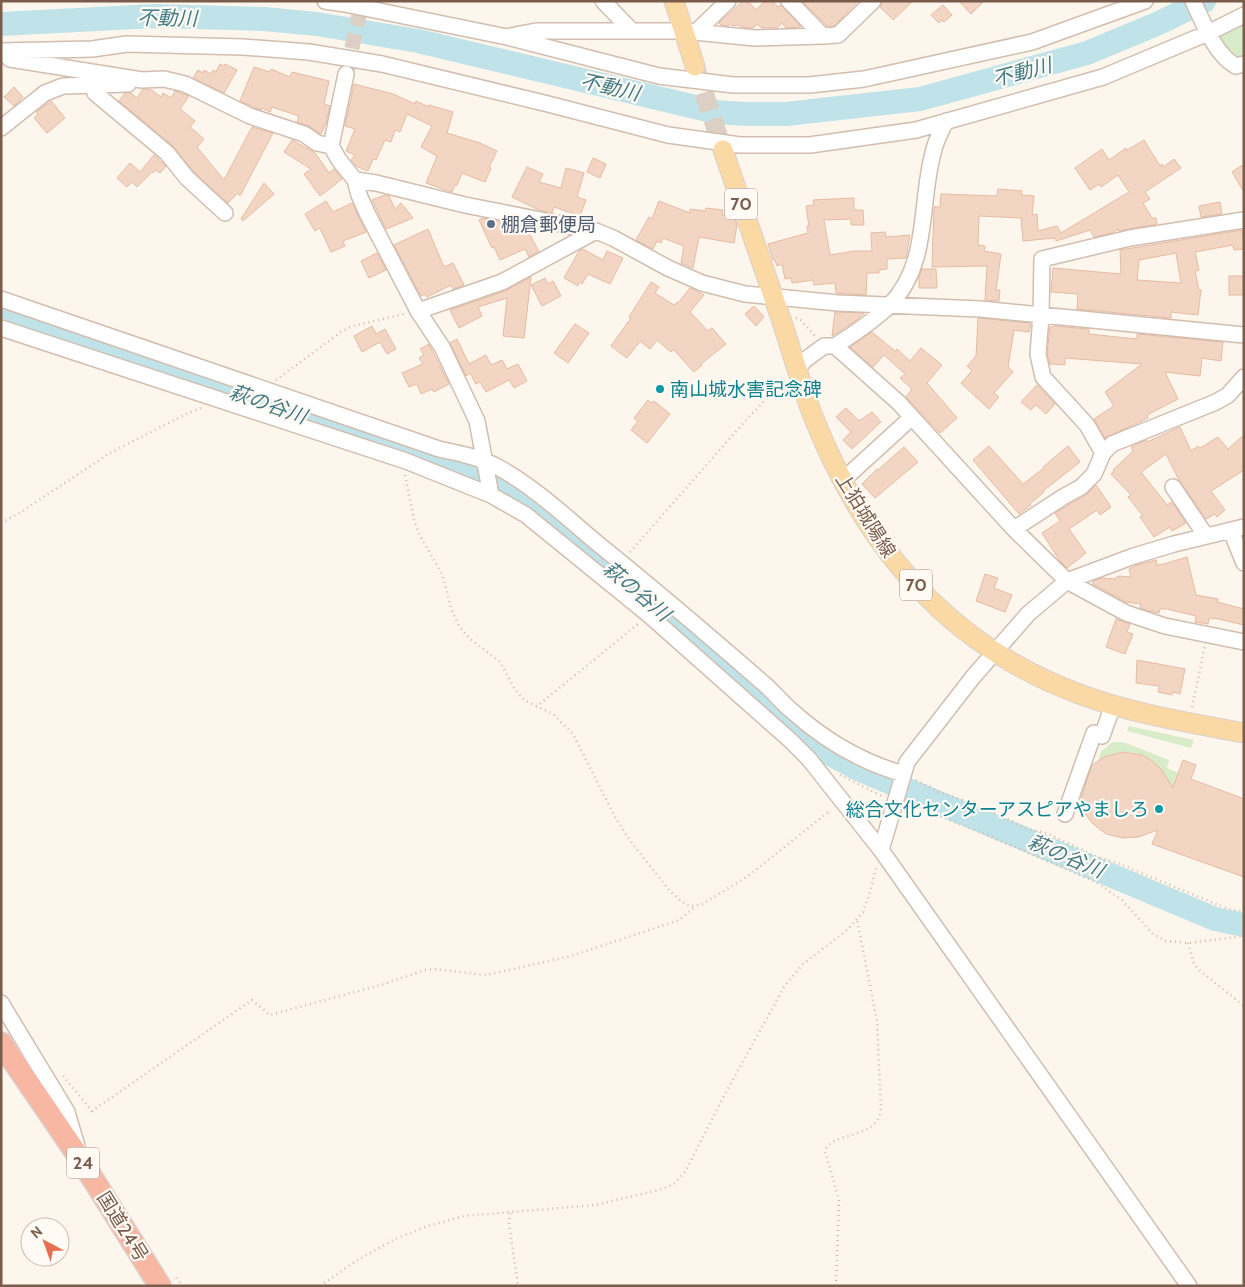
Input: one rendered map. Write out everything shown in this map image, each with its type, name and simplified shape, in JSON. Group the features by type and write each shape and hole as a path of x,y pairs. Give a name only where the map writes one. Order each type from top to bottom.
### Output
{"highway":[{"name":"国道24号","path":"1,1043 81,1160 160,1286"}],"main road":[{"path":"674,1 690,32 695,66"},
{"name":"上狛城陽線","path":"723,150 758,257 817,424 842,480 873,532 910,579 953,620 996,652 1036,675 1081,695 1113,705 1164,718 1244,733"}],"street":[{"path":"325,1 506,37 659,76 734,85 809,85 864,79 1032,42 1145,1"},
{"path":"603,1 632,31"},
{"path":"690,32 728,1"},
{"path":"789,1 824,36"},
{"path":"506,37 536,31 690,32 754,38 838,35 874,1"},
{"path":"1193,1 1206,30 1227,62 1236,66 1244,64"},
{"path":"1,51 92,49 127,44 235,47 310,52 382,64 668,135 749,146 820,144 916,130 1103,78 1206,30 1244,15"},
{"path":"1,51 10,58 142,80 164,80 185,84 250,116 304,134 317,143 331,146"},
{"path":"346,74 331,146 339,160 355,180 367,213 418,311 442,347 477,421 490,492"},
{"path":"1,128 45,93 63,86 126,85 142,80"},
{"path":"94,86 95,93 167,153 187,178 225,213"},
{"path":"797,368 824,346 835,346 890,305 903,288 916,259 924,220 933,152 946,121"},
{"path":"355,180 376,183 465,205 596,231 613,238 668,268 702,283 745,294 838,303 980,310 1244,335"},
{"path":"1103,453 1087,425 1043,377 1038,354 1042,259 1130,238 1244,220"},
{"path":"418,311 502,282 596,231"},
{"path":"1,300 439,449 493,465 554,507 774,692 790,710 826,738 853,754 903,777"},
{"path":"1,328 222,400 490,492 526,516 649,615 810,759 881,850 1189,1286"},
{"path":"835,346 898,402 1014,529 1067,581 1126,613 1165,626 1244,642"},
{"path":"1014,529 1081,487 1094,474 1103,453 1112,444 1216,402 1228,395 1244,377"},
{"path":"842,480 911,418"},
{"path":"1173,487 1206,536"},
{"path":"881,850 907,762 973,677 1028,614 1067,581 1134,556 1237,529 1244,563"},
{"path":"1065,814 1094,733 1102,736 1113,705"},
{"path":"1,1003 67,1112 81,1160"}],"path":[{"path":"257,387 270,383 341,332 353,326 418,311"},
{"path":"622,563 746,420 797,368"},
{"path":"1,524 110,453 186,414 222,400"},
{"path":"406,462 406,477 414,520 419,534 442,574 455,619 469,638 500,662 518,695 536,707 553,714 573,734 615,817 631,842 670,891 686,905 696,906"},
{"path":"536,707 649,615"},
{"path":"1191,711 1208,634"},
{"path":"840,775 877,795 896,798 1096,882 1122,900 1153,934 1166,941 1188,943 1244,936"},
{"path":"903,777 938,792 969,802 1031,830 1043,832 1081,848 1091,855 1117,863 1228,909 1244,912"},
{"path":"62,1075 92,1111 252,1000 270,1015 384,984 425,970 434,969 486,975 580,954 679,920 696,906 748,876 842,801"},
{"path":"320,1286 356,1261 403,1236 428,1226 464,1216 595,1205 663,1189 676,1183 685,1172 784,987 803,964 863,912 881,850"},
{"path":"836,1286 839,1200 825,1152 828,1145 871,1128 878,1122 881,1112 877,1021 857,919"},
{"path":"1188,943 1194,964 1198,969 1244,1006"},
{"path":"510,1213 509,1223 518,1286"}],"green space":[{"path":"1244,19 1244,60 1230,57 1220,36 1221,31"},
{"path":"1129,726 1194,740 1191,748 1127,731"},
{"path":"1113,742 1123,742 1169,760 1167,768 1179,773 1173,788 1157,766 1144,756 1124,752 1098,761 1101,751"}],"building":[{"path":"743,1 748,1 756,10 765,1 772,1 778,7 781,5 801,27 786,28 782,23 777,28 762,28 757,24 753,28 730,24 728,26 721,25 719,23"},
{"path":"802,1 858,1 834,26 827,26"},
{"path":"882,1 913,1 893,20 880,7"},
{"path":"959,1 984,1 971,14"},
{"path":"943,5 952,15 944,22 942,20 939,23 931,15"},
{"path":"220,64 224,66 225,64 237,70 224,93 193,78 198,70 203,73 204,70 211,74 213,70 216,72"},
{"path":"254,67 270,72 271,69 290,77 292,72 329,81 324,104 330,106 321,134 309,126 297,122 299,116 272,107 270,112 262,108 261,110 240,101"},
{"path":"354,84 393,94 415,104 416,101 429,107 429,105 453,112 447,133 480,143 497,151 489,167 491,168 485,182 462,173 452,192 426,183 437,156 421,147 432,126 407,114 400,132 395,130 391,142 385,140 376,160 373,159 368,171 356,166 351,160 355,155 346,151 355,129 345,126"},
{"path":"14,87 23,97 14,106 4,97"},
{"path":"143,89 150,89 161,97 163,93 171,98 175,91 189,96 180,109 195,121 190,127 204,139 197,147 224,180 252,127 273,133 240,196 238,193 228,203 225,201 194,172 173,146 119,101 125,93 131,93 137,98"},
{"path":"51,101 65,118 47,133 34,118 38,114 36,112"},
{"path":"292,140 315,153 329,173 334,169 342,179 320,196 304,174 311,169 284,152"},
{"path":"1144,140 1160,166 1162,164 1163,167 1174,159 1181,168 1145,192 1150,199 1143,203 1152,218 1156,218 1157,224 1118,231 1118,229 1112,233 1094,237 1090,230 1056,241 1055,238 1023,241 1021,218 979,216 978,245 985,246 984,251 1001,254 996,290 1000,290 999,301 985,300 987,266 932,267 934,207 940,207 941,194 997,196 998,189 1022,191 1021,195 1034,196 1032,215 1037,214 1038,231 1057,226 1061,233 1129,192 1118,175 1101,187 1099,184 1090,190 1075,168 1102,149 1109,160 1126,148 1127,150"},
{"path":"154,155 166,166 160,173 156,170 152,172 137,187 132,182 127,187 117,178 130,163 140,172"},
{"path":"593,158 606,164 600,178 587,172"},
{"path":"1244,164 1244,192 1232,172"},
{"path":"527,167 543,174 539,182 561,188 566,168 584,173 577,197 586,200 580,216 554,207 552,213 539,210 512,197"},
{"path":"264,183 274,194 243,221 241,219"},
{"path":"385,195 389,196 395,209 401,203 413,218 386,229 372,200"},
{"path":"854,198 854,210 863,210 864,225 851,225 851,219 824,220 830,255 855,251 872,251 871,233 885,232 886,237 910,235 906,258 887,259 887,269 879,270 879,273 867,273 866,295 836,293 835,283 814,285 813,280 792,283 791,278 785,279 782,264 777,266 768,244 808,233 807,226 809,226 806,206 814,205 813,200"},
{"path":"326,201 333,212 352,203 366,232 343,241 345,246 331,252 320,228 315,231 305,214"},
{"path":"659,201 690,213 690,209 705,211 706,208 723,210 722,215 734,217 737,225 734,243 699,237 693,268 681,263 684,246 663,238 661,243 657,241 653,249 636,240 649,217 652,219"},
{"path":"1220,202 1222,214 1201,217 1199,206"},
{"path":"483,218 500,221 505,232 520,225 526,227 539,252 529,257 525,249 500,260 494,247 492,248 479,220"},
{"path":"428,229 444,267 453,263 464,285 453,289 451,285 427,297 425,294 421,296 394,245"},
{"path":"1242,230 1244,249 1234,250 1233,245 1195,252 1199,270 1195,271 1199,290 1201,290 1198,315 1171,312 1171,318 1077,309 1078,294 1051,292 1053,268 1121,274 1120,250","holes":["1176,253 1181,283 1137,280 1139,260"]},
{"path":"583,249 603,260 607,251 623,258 610,284 588,274 582,284 579,282 578,286 564,278 579,251"},
{"path":"377,253 386,270 369,278 361,261"},
{"path":"922,269 936,269 937,288 919,288 919,276"},
{"path":"1229,276 1244,276 1244,295 1229,295"},
{"path":"531,277 524,338 503,336 507,298 478,307 482,316 459,328 450,310 505,291"},
{"path":"545,278 548,284 553,281 561,296 542,306 531,285"},
{"path":"651,282 659,287 655,293 674,305 678,303 690,288 704,295 690,312 708,331 712,328 726,344 694,372 673,349 671,352 657,340 650,349 640,341 627,358 611,346 631,318 629,317"},
{"path":"754,306 764,317 756,326 745,314"},
{"path":"835,312 864,313 832,336"},
{"path":"978,318 1031,323 1029,332 1014,330 1008,367 1013,372 994,393 999,397 989,409 961,383 972,371 967,366 976,356"},
{"path":"575,324 589,333 568,363 554,353"},
{"path":"372,326 376,334 385,329 396,349 387,354 380,342 362,352 354,336"},
{"path":"1050,327 1089,329 1089,334 1137,339 1137,334 1223,342 1221,361 1202,358 1200,376 1165,372 1178,399 1147,415 1148,418 1105,438 1094,419 1114,406 1105,392 1142,364 1065,358 1065,365 1050,364 1047,353"},
{"path":"872,332 895,351 897,349 910,361 921,348 942,365 927,383 957,418 940,433 906,397 912,389 900,378 905,374 884,355 873,367 850,347"},
{"path":"457,339 469,364 486,355 491,365 502,360 507,369 518,364 527,381 514,388 509,380 486,392 480,382 476,384 470,373 466,376 450,343"},
{"path":"429,344 449,384 434,392 432,389 421,394 417,384 409,387 402,373 423,364 419,358 424,355 420,349"},
{"path":"1037,385 1055,404 1046,414 1036,405 1031,410 1021,402"},
{"path":"648,400 651,403 654,401 670,414 647,443 631,430 638,421 634,418"},
{"path":"846,408 859,421 872,412 881,422 852,449 843,440 851,432 836,417"},
{"path":"1180,427 1191,451 1218,437 1228,449 1244,435 1244,470 1211,491 1225,510 1217,517 1215,514 1206,519 1179,480 1166,454 1141,472 1167,505 1172,502 1186,523 1172,531 1170,527 1154,537 1140,517 1143,516 1128,497 1131,495 1111,474 1133,451 1131,447"},
{"path":"989,446 1023,484 1068,446 1080,462 1043,491 1031,505 1019,514 973,460"},
{"path":"904,447 918,462 875,498 862,484"},
{"path":"1096,485 1111,507 1100,515 1097,510 1069,529 1086,553 1067,568 1060,561 1042,533 1060,521 1055,513 1086,495"},
{"path":"1187,557 1196,595 1218,599 1217,602 1244,609 1244,625 1214,618 1209,618 1208,624 1195,622 1196,616 1167,609 1160,609 1159,613 1149,611 1140,608 1141,604 1126,602 1093,584 1093,581 1102,578 1131,577 1129,569 1137,565 1156,560 1157,565 1164,564"},
{"path":"985,574 998,578 994,588 1012,595 1005,612 976,601"},
{"path":"1116,619 1130,624 1127,632 1133,634 1125,654 1106,647"},
{"path":"1137,660 1185,669 1180,694 1173,692 1172,695 1158,692 1159,686 1136,683"},
{"name":"総合文化センターアスピアやましろ","path":"1124,752 1142,755 1152,761 1161,769 1173,788 1183,760 1196,765 1191,779 1244,799 1244,877 1152,844 1158,830 1138,837 1123,838 1106,834 1092,823 1084,812 1081,798 1092,765 1106,756"}],"waterway":[{"name":"不動川","path":"1,24 155,16 264,19 317,24 418,41 716,112 786,114 920,99 1087,53 1159,23 1204,1"},
{"name":"萩の谷川","path":"1,314 346,431 466,469 496,481 518,493 607,565 732,671 782,718 821,749 858,769 1215,919 1244,925"}],"tunnel":[{"path":"347,71 362,1"},
{"path":"695,66 723,150"}],"place":[{"name":"棚倉郵便局","path":"491,224"},
{"name":"南山城水害記念碑","path":"660,389"},
{"name":"総合文化センターアスピアやましろ","path":"1159,809"}]}
